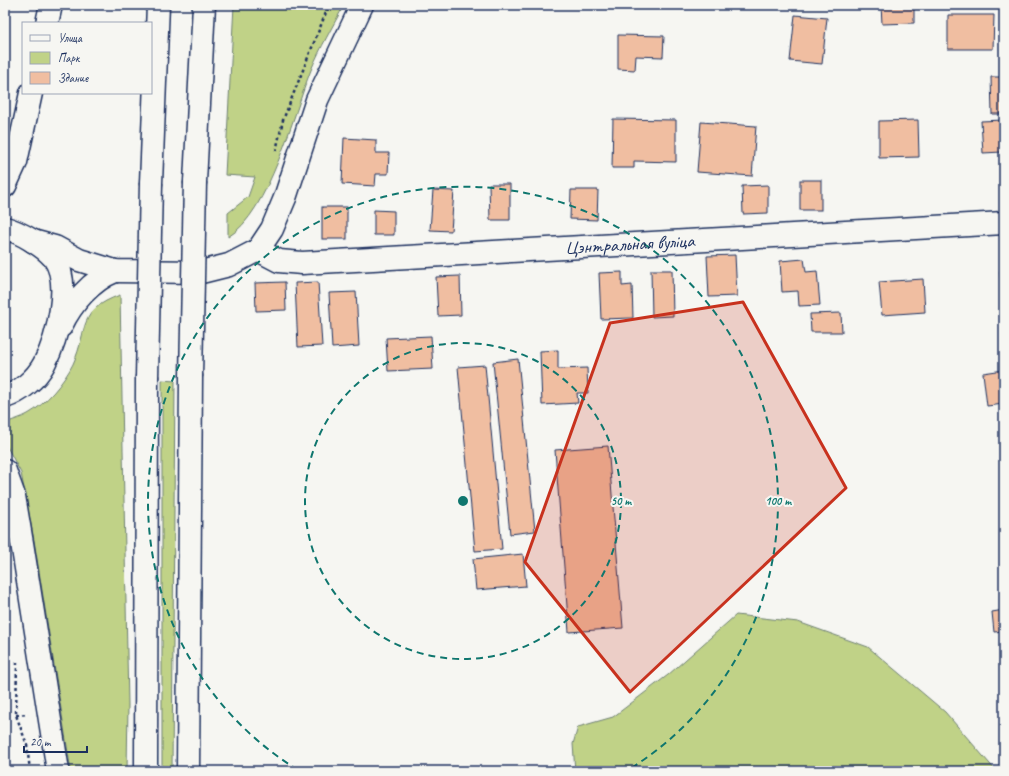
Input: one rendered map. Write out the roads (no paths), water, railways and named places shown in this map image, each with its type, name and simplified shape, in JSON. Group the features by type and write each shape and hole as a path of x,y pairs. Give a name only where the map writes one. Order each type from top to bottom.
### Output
{"main road":[{"path":"47,22 51,5"},
{"path":"146,771 147,378 158,5"},
{"path":"188,771 191,377 195,182 204,5"},
{"path":"33,241 55,247 79,260 115,271 201,272 229,265 258,250 272,229 285,198 317,100 362,5"},
{"path":"5,186 16,162 32,94"},
{"name":"Цэнтральная вуліца","path":"258,250 279,261 302,263 1004,223"},
{"path":"5,228 17,232 33,241 54,259 61,279 62,294 53,341"},
{"path":"5,397 14,394 31,381 43,365 67,313 87,290 106,275 115,271"},
{"path":"5,471 14,496 58,771"}]}
